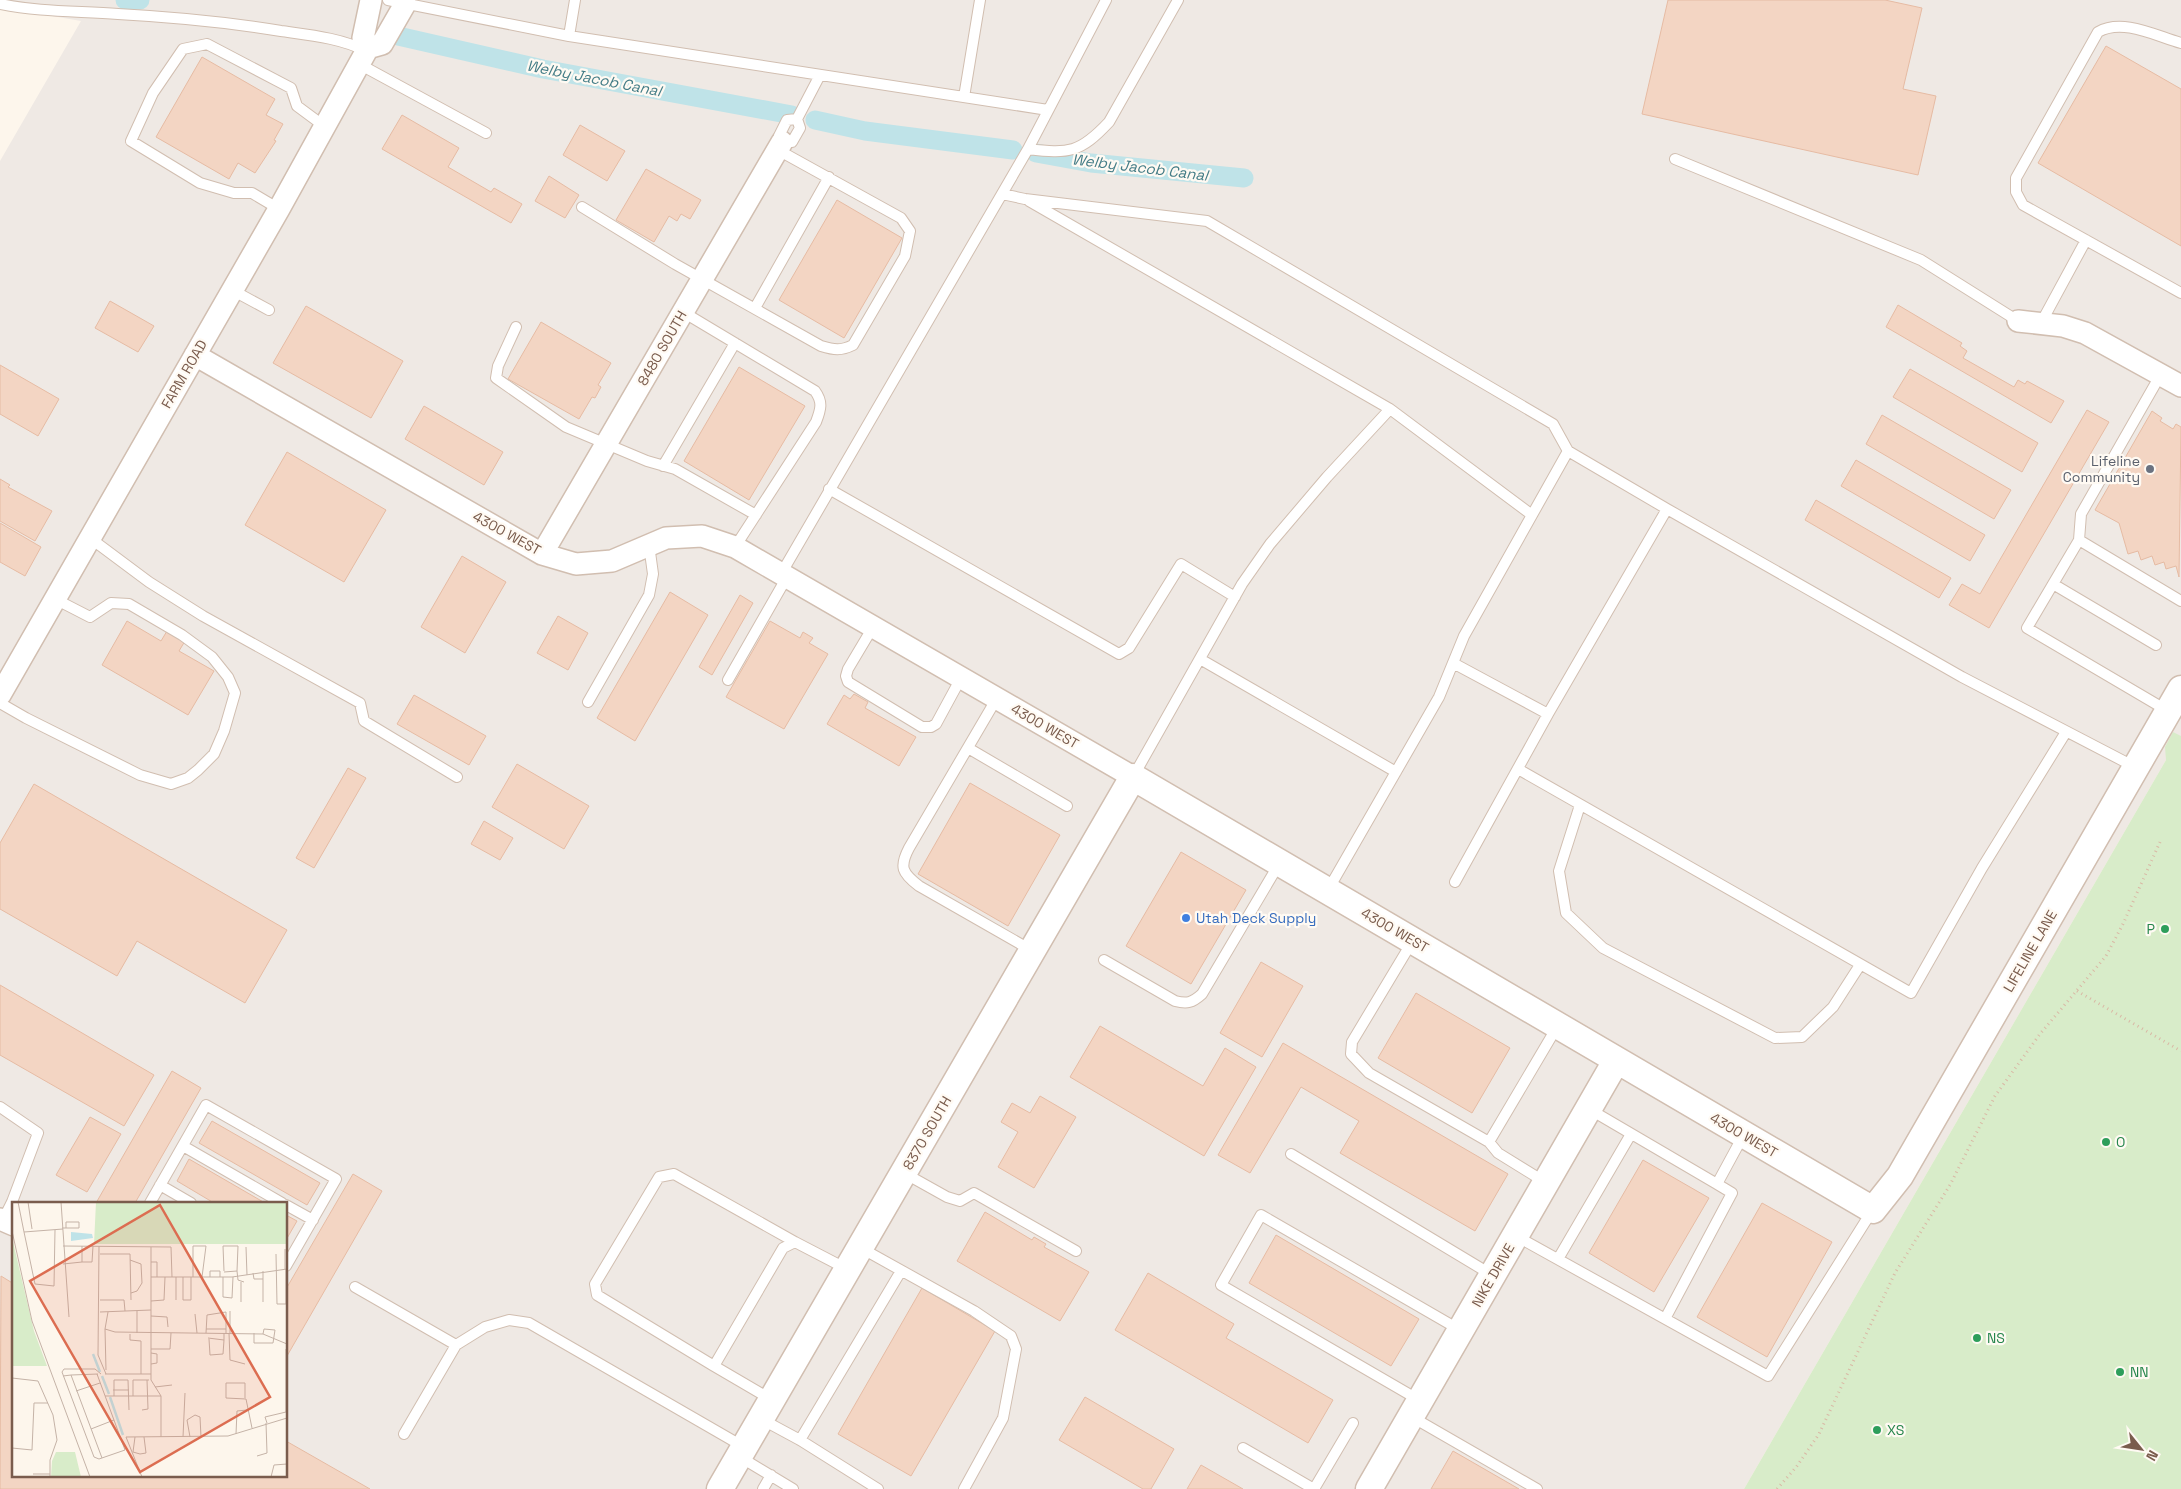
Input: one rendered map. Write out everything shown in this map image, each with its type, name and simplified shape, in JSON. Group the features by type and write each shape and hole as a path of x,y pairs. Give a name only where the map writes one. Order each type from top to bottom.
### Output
{"street":[{"path":"371,0 363,38 364,55 382,44 396,2"},
{"name":"FARM ROAD","path":"0,695 279,209 364,55"},
{"name":"8480 SOUTH","path":"542,554 780,146"},
{"path":"2018,322 2041,323 2085,333 2181,386"},
{"name":"4300 WEST","path":"195,355 542,554 576,564 612,561 666,538 702,536 736,548 1873,1210"},
{"name":"LIFELINE LANE","path":"1873,1210 1900,1176 2181,689"},
{"name":"8370 SOUTH","path":"720,1489 1133,778"},
{"name":"NIKE DRIVE","path":"1369,1489 1616,1061"}],"lane":[{"path":"569,36 575,0"},
{"path":"964,97 980,0"},
{"path":"728,680 829,490 1028,149 1106,0"},
{"path":"1028,149 1062,153 1084,145 1098,134 1109,122 1178,0"},
{"path":"396,2 569,36 1048,110"},
{"path":"0,4 29,10 188,18 236,24 350,44 486,134"},
{"path":"2181,43 2125,26 2108,27 2098,32 2016,178 2016,192 2023,205 2181,293"},
{"path":"279,209 252,194 234,193 200,183 130,141 153,93 183,49 207,44 291,88 297,106 324,126"},
{"path":"780,146 792,142 800,128 797,119 820,75"},
{"path":"780,146 779,136 787,120 797,119"},
{"path":"582,207 675,264 703,278 821,346 834,350 844,350 853,345 905,256 910,231 906,223 780,146"},
{"path":"1675,159 1921,260 2018,322"},
{"path":"756,308 829,177"},
{"path":"1002,194 1025,199 1207,221 1554,424 1568,451 1666,509 1953,672 2136,767"},
{"path":"1025,199 1390,409 1532,515"},
{"path":"2041,323 2086,240"},
{"path":"232,290 269,310"},
{"path":"683,312 815,391 820,398 822,406 816,422 736,548"},
{"path":"516,327 498,366 496,378 566,426 674,470 756,515"},
{"path":"663,466 735,343"},
{"path":"2161,374 2081,514 2079,540 2027,628 2168,711"},
{"path":"1133,778 1235,597 1270,544 1326,477 1390,409"},
{"path":"1328,891 1439,697 1464,636 1568,451"},
{"path":"829,490 1118,654 1129,648 1181,564 1235,597"},
{"path":"1456,882 1548,714 1666,509"},
{"path":"90,538 149,582 203,616 360,704 364,721 457,777"},
{"path":"2079,540 2181,601"},
{"path":"588,702 649,595 653,574 649,545"},
{"path":"2053,584 2156,645"},
{"path":"0,703 26,718 140,774 171,784 188,778 214,754 224,731 235,694 228,677 212,657 182,635 129,604 111,603 90,617 55,599"},
{"path":"873,627 848,669 846,676 848,682 922,727 931,727 936,724 961,678"},
{"path":"1200,659 1396,772"},
{"path":"1453,663 1548,714"},
{"path":"996,698 909,848 903,860 903,868 908,878 919,886 1032,951"},
{"path":"1518,769 1911,993 1982,868 2066,732"},
{"path":"968,748 1067,806"},
{"path":"1580,805 1559,871 1566,913 1603,948 1775,1038 1802,1037 1833,1007 1860,965"},
{"path":"1104,960 1175,1001 1186,1004 1195,1001 1202,994 1279,863"},
{"path":"1412,941 1352,1042 1351,1054 1369,1073 1489,1142 1498,1153 1546,1182"},
{"path":"1489,1142 1557,1026"},
{"path":"151,1202 206,1105 336,1179 288,1260"},
{"path":"0,1107 38,1133 6,1221"},
{"path":"1589,1109 1732,1193 1666,1317"},
{"path":"1558,1259 1631,1134"},
{"path":"1717,1184 1744,1135"},
{"path":"183,1146 280,1202"},
{"path":"1291,1154 1493,1275"},
{"path":"904,1173 947,1197 960,1201 974,1193 1076,1251"},
{"path":"878,1489 800,1440 714,1366 597,1295 595,1284 659,1177 674,1174 796,1242 901,1271 974,1311 1011,1336 1016,1349 1003,1418 964,1489"},
{"path":"160,1185 189,1202"},
{"path":"288,1206 313,1220"},
{"path":"1515,1236 1666,1317 1768,1376 1873,1210"},
{"path":"1461,1330 1262,1215 1221,1285 1416,1408 1537,1489"},
{"path":"714,1366 783,1248 796,1242"},
{"path":"800,1440 901,1271"},
{"path":"355,1287 456,1345"},
{"path":"404,1434 456,1345 485,1327 509,1320 529,1323 742,1452 771,1476 793,1489"},
{"path":"1243,1448 1314,1489 1353,1423"},
{"path":"762,1489 771,1476"}],"path":[{"path":"1778,1489 1819,1434 1895,1273 1950,1185 1999,1091 2040,1034 2096,970 2115,941 2160,842"},
{"path":"2077,991 2181,1051"}],"shaded area":[{"path":"0,0 2181,0 2181,753 2173,748 1744,1489 0,1489 0,161 81,21 0,7"}],"green space":[{"path":"2173,732 2181,736 2181,1489 1744,1489 2166,760 2165,747"}],"building":[{"path":"1668,0 1885,0 1922,8 1903,89 1936,96 1918,175 1642,114"},
{"path":"2106,46 2181,89 2181,246 2038,163"},
{"path":"202,57 275,99 266,115 283,124 274,140 276,141 255,173 238,163 229,179 156,137"},
{"path":"402,115 459,148 448,167 491,192 494,188 522,204 511,223 382,149"},
{"path":"580,125 625,151 607,181 563,155"},
{"path":"646,169 701,200 690,219 681,214 677,221 669,216 654,242 616,220"},
{"path":"549,176 579,195 565,218 535,201"},
{"path":"837,200 902,238 844,338 779,300"},
{"path":"110,301 154,326 138,352 95,328"},
{"path":"1898,305 1962,343 1960,346 1967,351 1963,358 2014,387 2018,380 2025,384 2027,381 2064,401 2051,423 1886,327"},
{"path":"306,306 403,361 371,418 273,363"},
{"path":"541,322 611,363 598,385 601,387 595,398 592,397 579,419 508,379"},
{"path":"0,365 59,399 38,436 0,414"},
{"path":"739,367 805,406 749,500 684,461"},
{"path":"1910,369 2038,443 2022,472 1893,397"},
{"path":"424,406 503,452 484,485 405,439"},
{"path":"2087,410 2109,422 1989,628 1949,605 1962,584 1980,594"},
{"name":"Lifeline Community","path":"2152,411 2162,418 2160,421 2173,429 2176,424 2181,427 2179,577 2176,566 2166,569 2164,562 2155,565 2152,556 2141,560 2138,551 2128,554 2119,523 2095,510"},
{"path":"1882,415 2011,490 1994,519 1866,444"},
{"path":"287,452 386,510 344,582 245,525"},
{"path":"1856,460 1985,535 1970,561 1841,486"},
{"path":"0,479 10,485 8,487 52,511 35,541 0,521"},
{"path":"1816,500 1951,578 1939,598 1805,520"},
{"path":"0,523 41,547 25,576 0,562"},
{"path":"462,556 506,582 465,653 421,627"},
{"path":"670,592 708,615 635,741 597,718"},
{"path":"740,595 753,603 712,675 699,667"},
{"path":"558,616 588,633 568,670 537,653"},
{"path":"127,621 161,641 167,631 185,641 179,651 214,671 188,715 102,665"},
{"path":"770,621 800,638 803,632 813,638 809,643 828,654 784,729 726,697"},
{"path":"854,694 868,702 865,708 916,737 899,766 827,724 844,695 850,699"},
{"path":"414,695 486,736 469,765 397,724"},
{"path":"517,764 589,806 564,849 492,807"},
{"path":"348,768 366,778 314,868 296,858"},
{"path":"970,783 1060,835 1008,926 918,874"},
{"path":"34,784 287,930 245,1003 137,941 117,976 0,909 0,843"},
{"path":"484,821 513,838 500,860 471,844"},
{"name":"Utah Deck Supply","path":"1181,852 1246,890 1191,984 1126,946"},
{"path":"1261,962 1303,986 1262,1057 1220,1033"},
{"path":"0,985 154,1075 124,1126 0,1055"},
{"path":"1416,993 1510,1048 1472,1113 1378,1058"},
{"path":"1100,1026 1203,1086 1225,1048 1256,1067 1204,1156 1070,1077"},
{"path":"1283,1043 1508,1174 1475,1231 1340,1153 1359,1121 1301,1087 1250,1173 1218,1155"},
{"path":"172,1071 201,1088 136,1202 97,1202"},
{"path":"1040,1096 1076,1117 1034,1188 998,1167 1018,1132 1001,1122 1012,1103 1030,1113"},
{"path":"90,1117 121,1134 87,1192 56,1175"},
{"path":"212,1121 320,1183 307,1205 199,1143"},
{"path":"189,1159 263,1202 212,1202 177,1181"},
{"path":"1643,1160 1709,1198 1654,1292 1589,1253"},
{"path":"353,1174 382,1191 288,1354 288,1286"},
{"path":"1762,1203 1832,1242 1767,1357 1697,1317"},
{"path":"985,1212 1032,1240 1034,1237 1046,1244 1044,1247 1089,1272 1060,1321 957,1261"},
{"path":"288,1216 297,1221 288,1237"},
{"path":"1276,1235 1419,1319 1391,1366 1249,1283"},
{"path":"1148,1273 1234,1324 1226,1338 1333,1400 1308,1443 1115,1330"},
{"path":"1,1276 12,1283 12,1476 288,1476 288,1442 370,1489 0,1489"},
{"path":"922,1288 995,1331 911,1476 838,1434"},
{"path":"1085,1397 1174,1449 1151,1489 1143,1489 1059,1440"},
{"path":"1453,1451 1519,1489 1431,1489"},
{"path":"1201,1465 1243,1489 1187,1489"}],"waterway":[{"name":"Welby Jacob Canal","path":"125,0 140,0"},
{"name":"Welby Jacob Canal","path":"398,36 543,69 792,115"},
{"name":"Welby Jacob Canal","path":"815,120 865,131 1013,150"},
{"name":"Welby Jacob Canal","path":"1036,153 1091,163 1244,178"}],"place":[{"name":"Lifeline Community","path":"2150,469"},
{"name":"Utah Deck Supply","path":"1186,918"},
{"name":"P","path":"2165,929"},
{"name":"O","path":"2106,1142"},
{"name":"NS","path":"1977,1338"},
{"name":"NN","path":"2120,1372"},
{"name":"XS","path":"1877,1430"}]}
